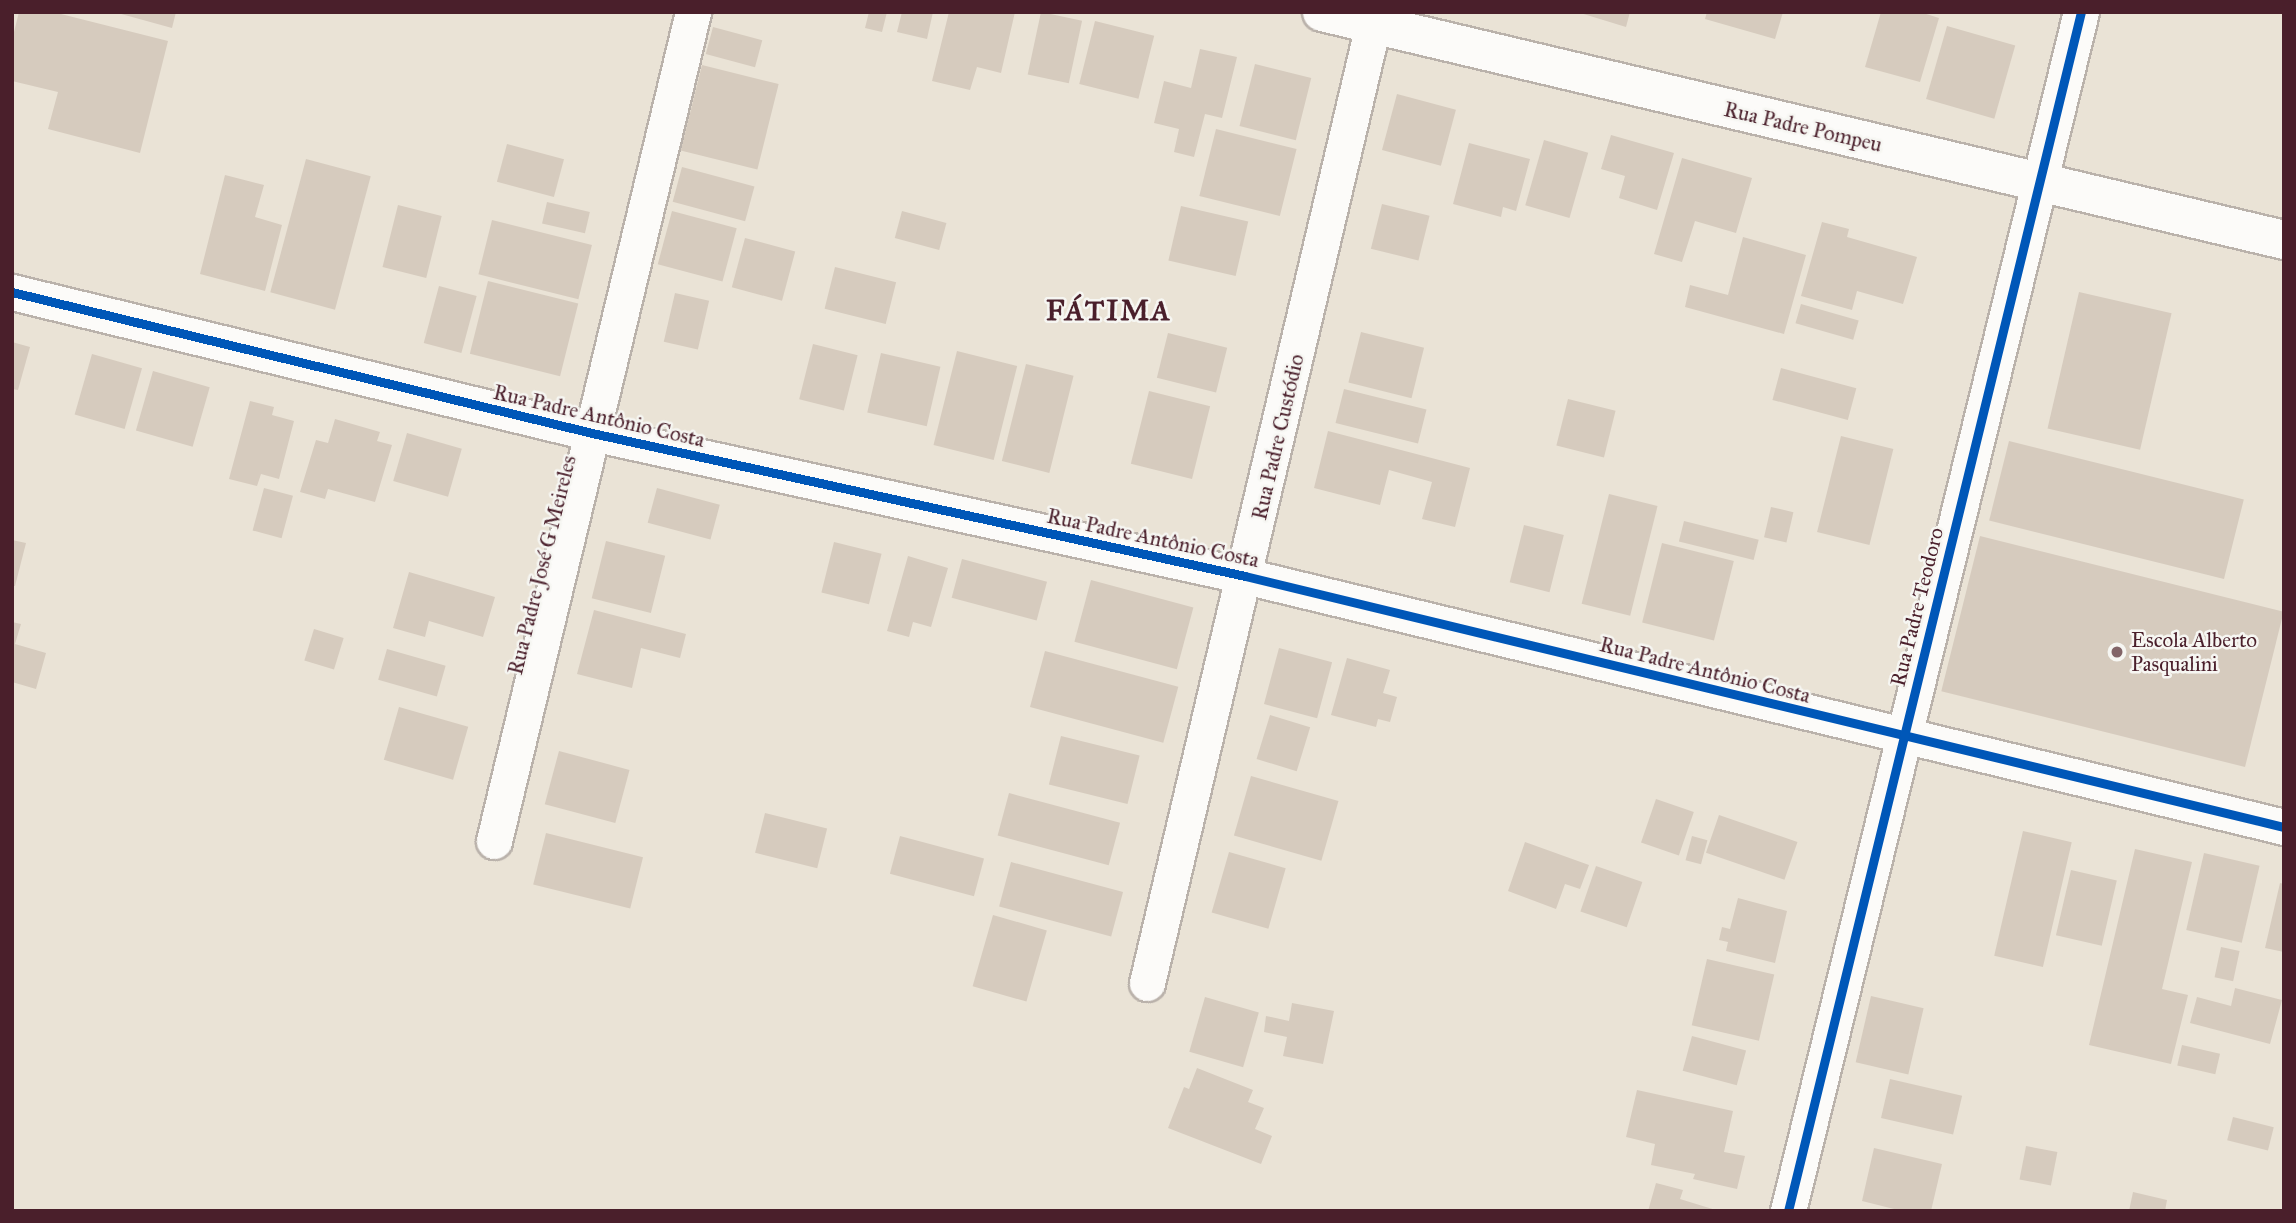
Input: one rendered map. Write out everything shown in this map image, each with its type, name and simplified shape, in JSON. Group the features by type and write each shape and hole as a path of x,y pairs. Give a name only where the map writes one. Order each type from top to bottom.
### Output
{"street":[{"name":"Rua Padre José G Meireles","path":"494,841 694,12"},
{"name":"Rua Padre Pompeu","path":"1322,12 1374,18 2039,183 2284,240"},
{"name":"Rua Padre Teodoro","path":"1788,1211 2081,12"},
{"name":"Rua Padre Custódio","path":"1147,983 1245,576 1374,18"},
{"name":"Rua Padre Antônio Costa","path":"12,292 592,433 1245,576 2284,827"}],"building":[{"path":"19,12 53,12 168,41 140,153 48,129 58,92 12,81 12,40"},
{"path":"114,12 176,12 172,28"},
{"path":"869,12 887,12 882,32 865,28"},
{"path":"902,12 933,12 927,39 897,32"},
{"path":"949,12 1015,12 1001,73 977,67 970,90 932,81"},
{"path":"1041,12 1082,21 1069,83 1028,75"},
{"path":"1577,12 1630,12 1626,27"},
{"path":"1707,12 1783,12 1775,39 1705,19"},
{"path":"1881,12 1920,12 1939,18 1920,82 1865,67"},
{"path":"1095,21 1154,36 1138,99 1079,84"},
{"path":"1947,26 2015,46 1994,119 1926,99"},
{"path":"713,27 762,40 755,67 706,54"},
{"path":"1200,49 1237,57 1222,118 1205,114 1194,157 1174,152 1179,129 1154,123 1164,81 1191,88"},
{"path":"1255,64 1311,78 1296,140 1240,126"},
{"path":"702,65 779,84 757,169 681,150"},
{"path":"1397,94 1456,110 1441,166 1382,150"},
{"path":"1216,129 1297,149 1280,216 1199,196"},
{"path":"1611,135 1674,153 1657,210 1619,198 1625,176 1601,169"},
{"path":"1544,140 1588,153 1569,218 1525,205"},
{"path":"1469,143 1530,159 1516,211 1503,207 1501,217 1453,204"},
{"path":"507,144 564,159 554,197 497,182"},
{"path":"1682,158 1752,178 1736,233 1695,221 1682,262 1654,254"},
{"path":"306,159 371,176 335,310 270,292"},
{"path":"682,167 754,186 745,221 673,202"},
{"path":"225,175 264,185 255,217 282,225 265,291 200,274"},
{"path":"547,202 590,212 585,233 542,223"},
{"path":"1382,204 1430,216 1418,260 1371,249"},
{"path":"398,205 442,216 426,278 383,267"},
{"path":"1181,206 1248,222 1236,276 1168,261"},
{"path":"672,211 737,228 722,281 658,264"},
{"path":"902,211 946,223 939,250 895,238"},
{"path":"492,220 592,245 578,299 478,274"},
{"path":"1822,222 1849,229 1847,237 1917,257 1903,304 1857,291 1852,310 1801,296"},
{"path":"1743,237 1806,255 1784,334 1685,307 1690,285 1728,295"},
{"path":"745,238 795,251 782,301 732,287"},
{"path":"835,267 896,282 886,324 825,309"},
{"path":"488,281 578,303 560,376 470,354"},
{"path":"439,286 477,296 461,353 424,343"},
{"path":"2079,292 2172,313 2140,450 2048,428"},
{"path":"675,293 709,301 698,350 664,342"},
{"path":"1801,304 1859,321 1853,340 1795,323"},
{"path":"1361,332 1424,348 1411,398 1348,382"},
{"path":"1168,333 1227,348 1216,392 1157,378"},
{"path":"12,342 30,347 18,390 12,389"},
{"path":"813,344 858,355 844,410 799,399"},
{"path":"957,351 1017,366 994,460 934,445"},
{"path":"881,353 940,367 927,426 867,412"},
{"path":"92,354 142,368 125,429 75,415"},
{"path":"1026,364 1074,376 1049,473 1002,461"},
{"path":"1781,368 1856,388 1848,420 1772,400"},
{"path":"153,371 210,387 193,447 136,431"},
{"path":"1344,389 1426,410 1418,444 1336,423"},
{"path":"1149,391 1210,406 1192,479 1131,464"},
{"path":"1568,399 1616,411 1604,457 1556,446"},
{"path":"250,401 274,407 272,415 294,421 279,479 261,474 257,486 229,479"},
{"path":"335,419 380,432 377,441 392,445 375,502 328,489 325,499 300,492 316,440 328,443"},
{"path":"1328,431 1470,468 1455,527 1422,519 1432,482 1389,470 1380,505 1314,488"},
{"path":"407,433 462,449 448,497 393,481"},
{"path":"1841,436 1893,449 1869,545 1817,532"},
{"path":"2009,441 2244,500 2224,579 1989,521"},
{"path":"264,488 293,496 282,538 253,531"},
{"path":"657,488 720,505 710,540 648,523"},
{"path":"1609,494 1658,506 1630,616 1582,604"},
{"path":"1771,507 1793,512 1786,542 1764,537"},
{"path":"1684,521 1759,540 1754,560 1679,541"},
{"path":"1524,525 1564,535 1550,592 1510,582"},
{"name":"Escola Alberto Pasqualini","path":"1980,536 2284,612 2245,767 1941,691"},
{"path":"12,540 26,543 15,586 12,586"},
{"path":"606,541 665,556 651,613 592,598"},
{"path":"834,542 882,554 869,604 821,592"},
{"path":"1662,543 1734,561 1714,640 1642,623"},
{"path":"908,556 948,568 931,627 913,622 909,637 887,631"},
{"path":"962,559 1047,582 1037,620 952,598"},
{"path":"409,572 495,597 483,637 429,621 425,637 393,628"},
{"path":"1091,580 1193,607 1177,669 1074,642"},
{"path":"594,610 686,634 680,658 641,648 632,688 577,674"},
{"path":"12,622 21,624 15,644 46,653 36,689 12,682"},
{"path":"314,629 344,638 334,670 304,661"},
{"path":"1279,648 1332,662 1317,718 1264,704"},
{"path":"387,649 446,666 437,697 378,680"},
{"path":"1045,651 1178,687 1163,743 1030,707"},
{"path":"1347,658 1390,670 1383,693 1397,697 1390,722 1378,719 1376,727 1331,715"},
{"path":"399,707 468,727 453,780 384,760"},
{"path":"1270,715 1310,727 1297,771 1257,759"},
{"path":"1061,736 1140,756 1127,804 1049,785"},
{"path":"559,751 630,770 615,823 545,804"},
{"path":"1251,776 1338,801 1321,861 1234,836"},
{"path":"1009,793 1120,823 1109,865 998,836"},
{"path":"1656,799 1694,812 1679,856 1641,842"},
{"path":"765,813 827,828 817,868 755,853"},
{"path":"1719,815 1797,842 1784,880 1706,853"},
{"path":"2023,831 2072,842 2043,967 1994,956"},
{"path":"546,833 643,857 630,909 533,884"},
{"path":"900,836 984,859 974,896 890,874"},
{"path":"1692,836 1707,840 1701,864 1686,860"},
{"path":"1525,842 1589,865 1580,889 1565,884 1556,909 1508,891"},
{"path":"2135,849 2192,862 2162,989 2188,995 2171,1064 2089,1045"},
{"path":"1229,852 1286,868 1268,929 1212,913"},
{"path":"2204,853 2260,866 2242,943 2186,930"},
{"path":"1011,862 1123,892 1111,936 999,906"},
{"path":"1596,866 1642,882 1627,927 1580,911"},
{"path":"2071,870 2117,881 2102,946 2056,935"},
{"path":"2280,883 2284,884 2284,952 2265,948"},
{"path":"1738,898 1787,911 1775,963 1726,951 1728,942 1719,940 1722,927 1730,929"},
{"path":"993,915 1047,930 1026,1002 973,986"},
{"path":"2221,947 2240,951 2233,981 2215,977"},
{"path":"1707,959 1774,975 1759,1041 1692,1025"},
{"path":"2235,988 2282,1000 2270,1044 2190,1023 2197,997 2231,1006"},
{"path":"1871,996 1924,1008 1908,1074 1856,1062"},
{"path":"1205,997 1259,1012 1243,1067 1189,1052"},
{"path":"1292,1003 1334,1011 1323,1064 1283,1056 1287,1037 1264,1032 1266,1016 1289,1021"},
{"path":"1692,1036 1746,1050 1737,1085 1683,1071"},
{"path":"2182,1045 2220,1054 2215,1074 2177,1065"},
{"path":"1197,1068 1253,1090 1248,1102 1264,1108 1255,1129 1272,1136 1261,1164 1168,1128 1184,1087 1189,1089"},
{"path":"1890,1079 1962,1096 1953,1135 1881,1118"},
{"path":"1637,1090 1733,1111 1724,1152 1745,1156 1737,1189 1693,1179 1695,1174 1651,1165 1655,1144 1626,1137"},
{"path":"2233,1117 2274,1127 2268,1150 2227,1140"},
{"path":"2026,1146 2057,1152 2051,1185 2020,1179"},
{"path":"1874,1148 1942,1164 1931,1211 1902,1211 1862,1201"},
{"path":"1656,1183 1683,1190 1680,1199 1719,1211 1648,1211"},
{"path":"2133,1192 2167,1200 2165,1211 2129,1211"}],"cycle path":[{"path":"1788,1211 2081,12"},
{"path":"12,292 592,433 1245,576 2284,827"}],"place":[{"name":"Escola Alberto Pasqualini","path":"2117,652"}],"district":[{"name":"FÁTIMA","path":"1109,311"}]}
